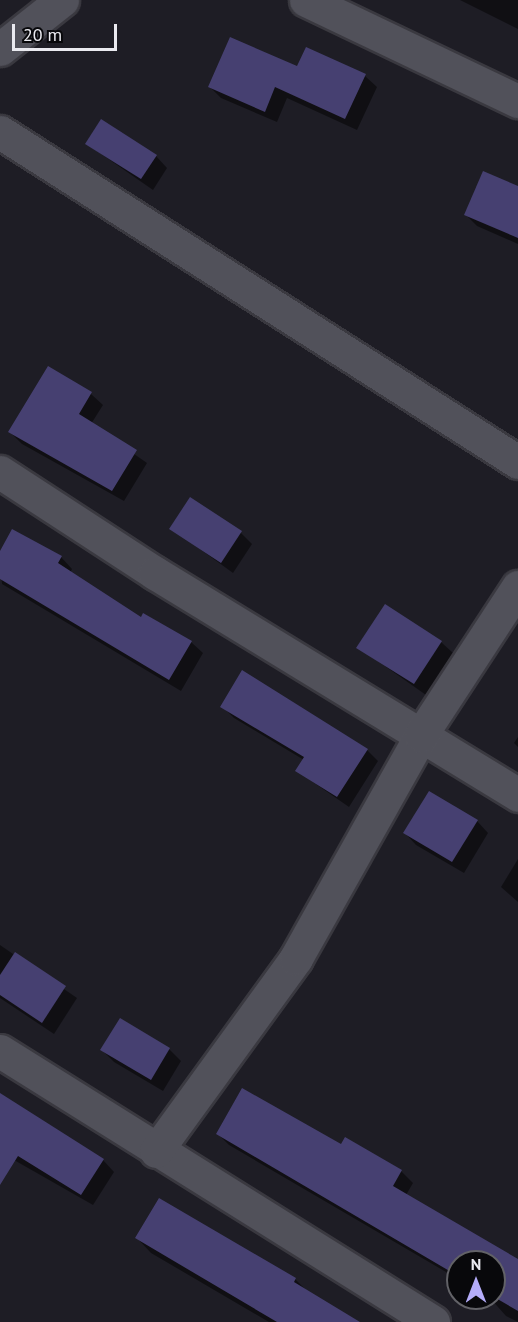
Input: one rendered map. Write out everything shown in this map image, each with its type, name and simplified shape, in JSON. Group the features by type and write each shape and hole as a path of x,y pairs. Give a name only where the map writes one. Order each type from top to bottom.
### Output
{"street":[{"path":"306,0 518,101"},
{"path":"0,49 52,3"},
{"path":"0,132 518,462"},
{"path":"0,472 155,573 518,795"},
{"path":"156,1151 296,958 421,735 518,587"},
{"path":"0,1051 156,1151 433,1322"}],"building":[{"path":"230,37 297,66 306,47 366,74 345,119 275,87 265,112 208,87"},
{"path":"101,119 157,155 141,179 85,144"},
{"path":"483,171 518,186 518,238 464,215"},
{"path":"48,366 92,392 79,414 137,450 112,491 8,432"},
{"path":"190,497 242,531 221,563 169,529"},
{"path":"12,529 62,556 58,563 141,617 143,613 192,641 169,680 0,579 0,551"},
{"path":"385,604 442,641 414,684 356,648"},
{"path":"242,670 368,749 337,797 295,771 304,757 220,707"},
{"path":"429,791 478,820 452,862 403,833"},
{"path":"15,952 66,986 42,1023 0,995 0,975"},
{"path":"120,1018 170,1048 151,1080 100,1050"},
{"path":"242,1088 341,1144 345,1137 402,1170 393,1186 503,1250 446,1250 446,1269 216,1134"},
{"path":"0,1093 104,1159 81,1195 18,1156 0,1185"},
{"path":"159,1198 296,1278 294,1282 360,1322 277,1322 135,1238"},
{"path":"506,1252 518,1259 518,1311 506,1304"}]}
